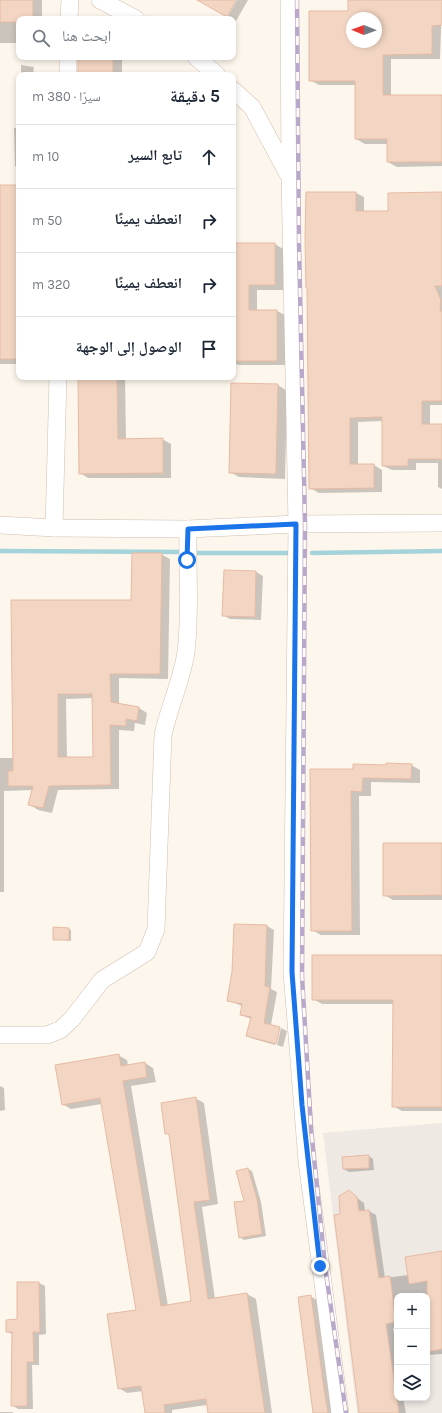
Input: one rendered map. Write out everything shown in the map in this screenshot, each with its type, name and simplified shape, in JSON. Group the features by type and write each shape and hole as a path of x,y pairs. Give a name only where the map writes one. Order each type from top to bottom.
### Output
{"street":[{"path":"69,16 70,0"},
{"path":"100,0 130,16"},
{"path":"289,0 290,176 296,524 292,972 307,1161 340,1413"},
{"path":"68,60 68,72"},
{"path":"200,60 214,72"},
{"path":"236,93 252,107 290,176"},
{"path":"54,528 58,380"},
{"path":"0,525 54,528 188,545 296,524 442,522"},
{"path":"0,1035 47,1035 60,1030 72,1019 102,980 147,952 156,929 163,735 186,652 188,545"}],"shaded area":[{"path":"442,1123 442,1413 357,1413 323,1133"}],"building":[{"path":"0,0 33,0 33,16 16,16 16,22 0,22"},
{"path":"197,0 236,0 228,16"},
{"path":"348,0 442,0 442,25 432,26 432,54 383,55 383,95 442,95 442,162 387,162 387,139 355,139 355,81 309,81 309,11 348,11"},
{"path":"78,60 113,60 113,72 78,72"},
{"path":"0,185 16,185 16,359 0,359"},
{"path":"306,192 356,192 356,211 388,211 388,193 442,192 442,286 435,286 441,300 440,311 442,311 442,401 422,401 422,424 442,424 442,459 408,459 408,466 382,466 382,417 350,418 350,464 374,464 374,488 309,489 305,237"},
{"path":"236,243 275,243 275,285 249,285 249,310 277,310 277,361 236,361"},
{"path":"78,380 117,380 118,439 163,438 163,473 79,474"},
{"path":"231,383 278,384 276,474 229,473"},
{"path":"132,553 162,553 160,674 110,674 111,702 139,707 137,721 126,719 126,726 110,725 111,785 49,786 43,808 28,805 33,786 8,786 8,771 13,771 11,600 131,600","holes":["58,694 92,694 93,757 58,757"]},
{"path":"224,570 256,571 255,617 222,616"},
{"path":"386,763 412,764 411,779 363,778 362,792 351,791 352,931 311,931 310,769 353,769 353,764 386,765"},
{"path":"383,843 442,843 442,895 383,896"},
{"path":"234,924 267,925 265,986 270,987 264,1023 280,1027 276,1044 246,1036 251,1017 240,1015 242,1004 227,1001 232,972"},
{"path":"53,927 69,928 69,940 53,940"},
{"path":"312,955 442,955 442,1107 392,1107 393,1000 312,1000"},
{"path":"119,1054 121,1066 145,1062 147,1077 123,1081 161,1306 191,1301 169,1134 165,1134 161,1103 196,1097 210,1200 194,1202 208,1299 247,1293 265,1413 208,1413 206,1399 164,1405 165,1413 145,1413 141,1386 118,1389 107,1314 136,1310 100,1098 62,1105 55,1065"},
{"path":"369,1155 369,1168 343,1169 342,1157"},
{"path":"248,1168 257,1199 262,1234 239,1238 234,1202 244,1201 236,1171"},
{"path":"349,1190 357,1197 359,1211 369,1210 379,1278 390,1276 394,1307 394,1322 386,1324 394,1379 394,1401 397,1401 399,1413 359,1413 334,1215 340,1214 339,1196"},
{"path":"442,1251 442,1349 430,1351 430,1293 427,1293 427,1281 409,1284 405,1257"},
{"path":"17,1282 39,1282 40,1332 33,1332 34,1362 27,1362 27,1406 11,1406 12,1332 6,1332 6,1320 17,1319"},
{"path":"311,1295 328,1413 313,1413 298,1297"}],"waterway":[{"path":"0,551 185,552"},
{"path":"312,553 442,551"},
{"path":"192,553 293,553"}],"railway":[{"path":"297,0 299,244 305,524 302,976 311,1129 325,1266 346,1413"}],"route":[{"path":"187,560 188,529 296,524 292,972 307,1161 320,1266"}]}
